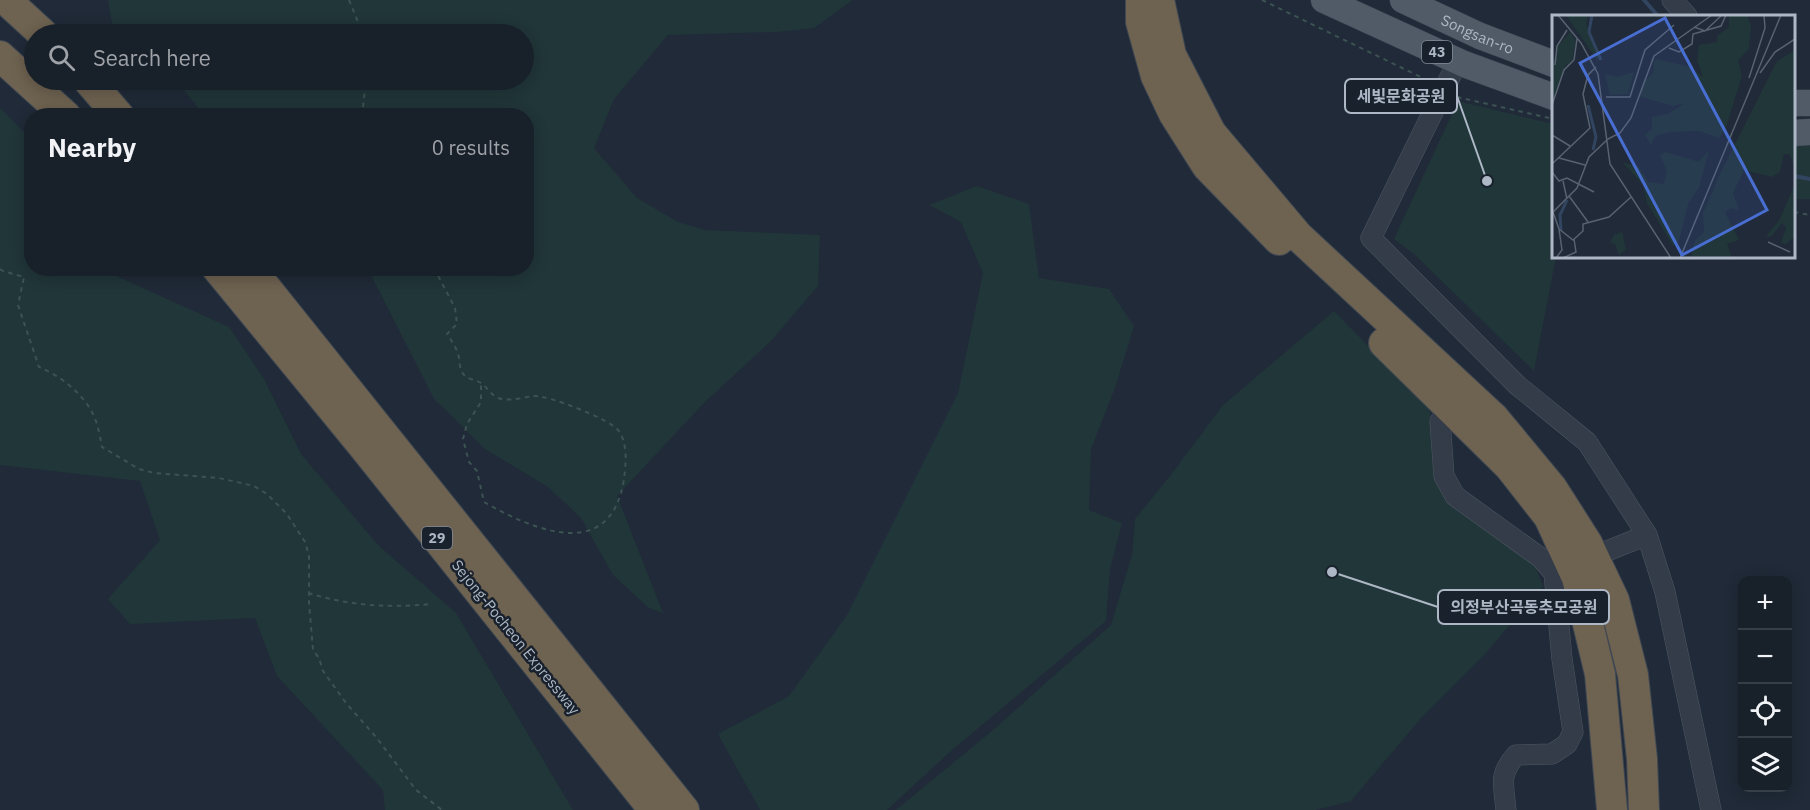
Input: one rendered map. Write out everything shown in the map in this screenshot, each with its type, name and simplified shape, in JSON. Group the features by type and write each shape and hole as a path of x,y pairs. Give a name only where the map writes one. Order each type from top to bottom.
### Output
{"highway":[{"path":"6,0 32,24"},
{"path":"1141,0 1141,22 1156,76 1174,114 1207,166 1509,466 1549,517 1577,578 1600,674 1612,810"},
{"path":"1159,0 1172,55 1211,133 1218,142 1298,236 1494,418 1552,488 1587,543 1614,600 1633,675 1642,759 1644,810"},
{"path":"1168,0 1170,47"},
{"path":"3,58 24,77"},
{"path":"38,90 57,108"},
{"path":"97,90 112,108"},
{"name":"Sejong-Pocheon Expressway","path":"224,276 363,446 654,810"},
{"name":"Sejong-Pocheon Expressway","path":"256,276 684,810"}],"main road":[{"name":"43","path":"1324,0 1458,61 1552,96"},
{"name":"Songsan-ro","path":"1403,0 1480,36 1552,63"},
{"path":"1795,133 1810,132"}],"street":[{"path":"1672,0 1686,15"},
{"path":"1458,61 1371,238 1517,385 1587,442 1647,535 1665,592 1711,810"},
{"path":"1440,421 1444,476 1455,496 1558,571 1572,732 1567,744 1552,754 1516,755 1508,764 1503,775 1506,810"},
{"path":"1602,553 1647,535"}],"path":[{"path":"349,0 359,24"},
{"path":"1262,0 1428,79 1443,92 1454,97 1552,118"},
{"path":"363,108 365,90"},
{"path":"1795,212 1810,214"},
{"path":"0,269 24,277 18,305 39,367 52,372 82,397 94,416 102,447 140,469 154,473 238,481 261,490 287,514 305,542 309,564 308,593 313,650 319,658 327,679 376,737 416,790 442,810"},
{"path":"438,276 455,308 457,324 447,334 458,353 462,372 469,379 481,383 498,398 536,396 546,398 605,420 619,431 625,456 622,488 612,512 600,525 583,533 553,532 516,519 484,502 477,471 469,462 463,439 467,424 481,402 481,383"},
{"path":"308,593 372,606 432,604"}],"green space":[{"path":"108,0 853,0 814,28 776,32 668,35 614,99 594,148 637,198 678,222 705,230 820,235 818,286 772,340 704,403 617,496 663,613 649,608 613,575 581,518 548,487 485,449 434,399 372,276 534,276 534,108 198,108 184,90 534,90 534,24 112,24"},
{"path":"1458,101 1552,124 1552,258 1556,258 1534,371 1415,255 1394,239"},
{"path":"0,108 24,132 24,276 116,276 229,327 264,379 301,454 378,545 456,613 573,810 385,810 383,790 277,676 255,618 130,624 108,599 160,540 140,481 0,465"},
{"path":"1795,145 1810,145 1810,199 1795,199"},
{"path":"977,186 1029,204 1039,278 1109,289 1134,326 1115,388 1091,449 1089,510 1122,523 1110,569 1106,621 952,750 887,810 760,810 718,734 789,696 847,615 958,393 983,273 961,222 929,205"},
{"path":"1334,311 1429,408 1444,496 1532,559 1543,586 1485,654 1422,717 1351,801 1315,810 896,810 993,730 1111,625 1132,555 1135,519 1223,405"}],"waterway":[{"path":"1644,0 1657,15"},
{"path":"1795,176 1810,179"}],"place":[{"name":"세빛문화공원","path":"1487,181"},
{"name":"의정부산곡동추모공원","path":"1332,572"}]}
